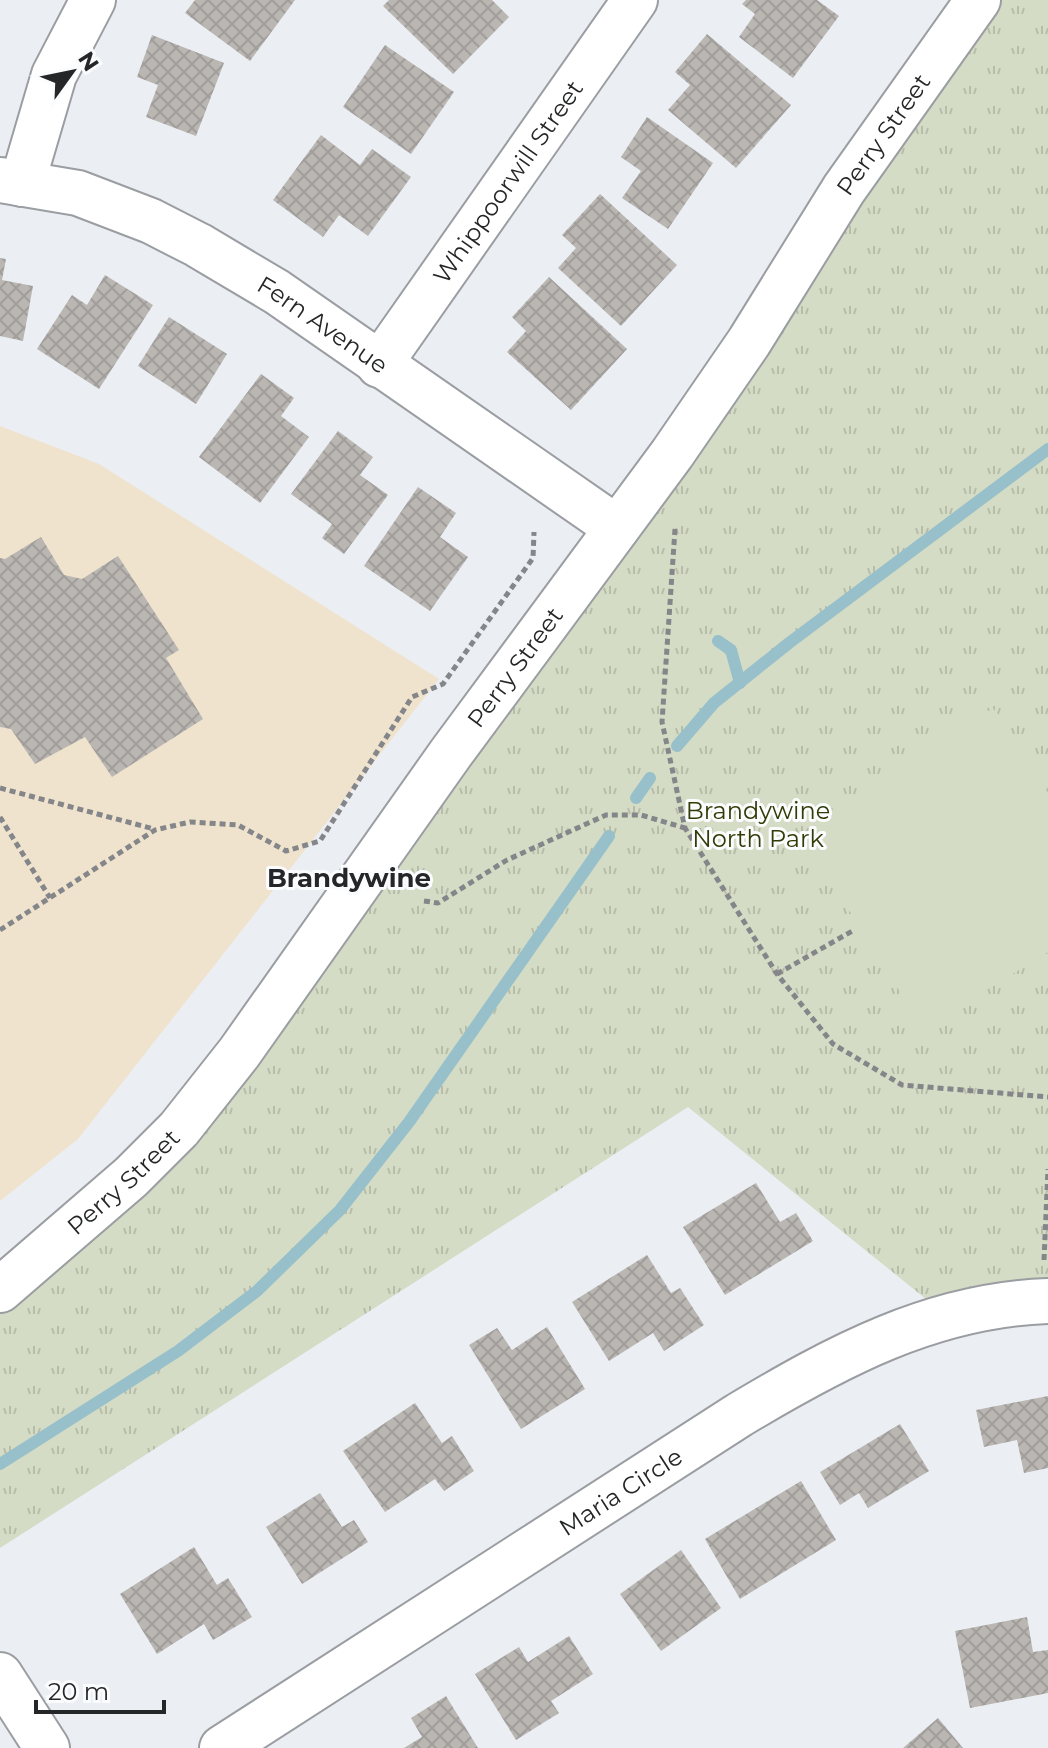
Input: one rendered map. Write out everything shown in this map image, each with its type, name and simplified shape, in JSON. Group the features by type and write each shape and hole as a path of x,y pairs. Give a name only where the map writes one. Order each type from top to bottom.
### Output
{"street":[{"path":"11,182 54,75 93,0"},
{"name":"Whippoorwill Street","path":"379,365 635,0"},
{"name":"Perry Street","path":"0,1290 131,1177 179,1129 239,1053 451,753 749,342 844,189 978,0"},
{"name":"Fern Avenue","path":"11,182 78,193 151,221 277,292 617,528"},
{"name":"Maria Circle","path":"222,1748 739,1415 826,1363 907,1327 981,1307 1045,1302"},
{"path":"0,1675 47,1748"}],"path":[{"path":"675,529 662,722 685,828 777,974 833,1044 854,1060 902,1085 1048,1097"},
{"path":"0,930 155,830 190,822 238,825 286,851 320,841 412,697 443,684 533,558 534,532"},
{"path":"0,788 155,830"},
{"path":"424,901 438,903 507,860 606,815 641,815 685,828"},
{"path":"0,817 50,898"},
{"path":"777,974 854,930"},
{"path":"1045,1302 1048,1169"}],"shaded area":[{"path":"0,426 99,464 439,679 78,1139 0,1201"}],"green space":[{"name":"Brandywine North Park","path":"978,0 1048,0 1048,1302 947,1316 688,1107 0,1548 0,1290 131,1177"},
{"path":"993,708 1048,793 1048,952 923,1029 802,835"}],"building":[{"path":"195,0 295,0 250,61 185,13"},
{"path":"389,0 492,0 509,17 453,74 383,6"},
{"path":"746,0 817,0 839,16 793,78 739,37 755,14 742,4"},
{"path":"707,34 791,105 736,168 668,110 690,85 675,72"},
{"path":"152,35 224,63 196,136 146,117 158,85 137,77"},
{"path":"385,45 454,92 411,154 343,107"},
{"path":"647,117 713,163 668,229 622,198 641,171 621,157"},
{"path":"321,135 360,165 372,149 411,177 368,236 339,215 323,237 273,200"},
{"path":"600,194 677,265 621,326 558,268 576,248 562,235"},
{"path":"0,258 6,259 2,280 33,286 23,341 0,336"},
{"path":"105,275 153,305 99,389 37,349 72,295 87,305"},
{"path":"549,277 627,349 571,410 507,352 526,331 512,317"},
{"path":"169,317 227,354 196,404 138,366"},
{"path":"261,374 294,398 281,416 309,437 260,503 199,457"},
{"path":"338,431 373,457 360,475 388,495 344,554 322,538 332,524 291,494"},
{"path":"418,487 456,513 440,537 468,557 430,611 364,566"},
{"path":"41,537 64,575 82,579 118,556 179,650 166,658 203,719 112,777 85,737 35,764 11,729 0,727 0,558 5,559"},
{"path":"756,1183 780,1222 796,1213 813,1241 725,1295 683,1227"},
{"path":"647,1255 671,1293 680,1288 704,1325 664,1351 653,1333 609,1361 572,1302"},
{"path":"547,1327 585,1389 521,1429 469,1345 497,1328 512,1350"},
{"path":"1048,1396 1048,1468 1024,1473 1017,1440 984,1447 976,1410"},
{"path":"415,1403 442,1443 452,1436 474,1471 444,1491 435,1479 385,1512 343,1451"},
{"path":"900,1424 929,1471 868,1508 859,1493 840,1505 820,1472"},
{"path":"801,1481 836,1540 740,1599 705,1539"},
{"path":"320,1493 342,1527 354,1520 368,1542 302,1584 266,1527"},
{"path":"194,1547 217,1585 228,1578 252,1617 213,1640 204,1624 157,1654 120,1594"},
{"path":"681,1550 721,1608 661,1651 620,1594"},
{"path":"1027,1617 1033,1652 1048,1650 1048,1693 970,1708 955,1631"},
{"path":"569,1636 593,1674 551,1701 559,1713 516,1740 475,1674 519,1647 528,1662"},
{"path":"446,1696 478,1748 404,1748 422,1737 411,1718"},
{"path":"938,1718 963,1748 903,1748"}],"waterway":[{"path":"677,746 714,703 1048,449"},
{"path":"718,641 731,650 740,683"},
{"path":"636,798 650,778"},
{"path":"0,1464 178,1351 257,1291 340,1210 409,1122 609,836"}],"district":[{"name":"Brandywine","path":"349,878"}]}
